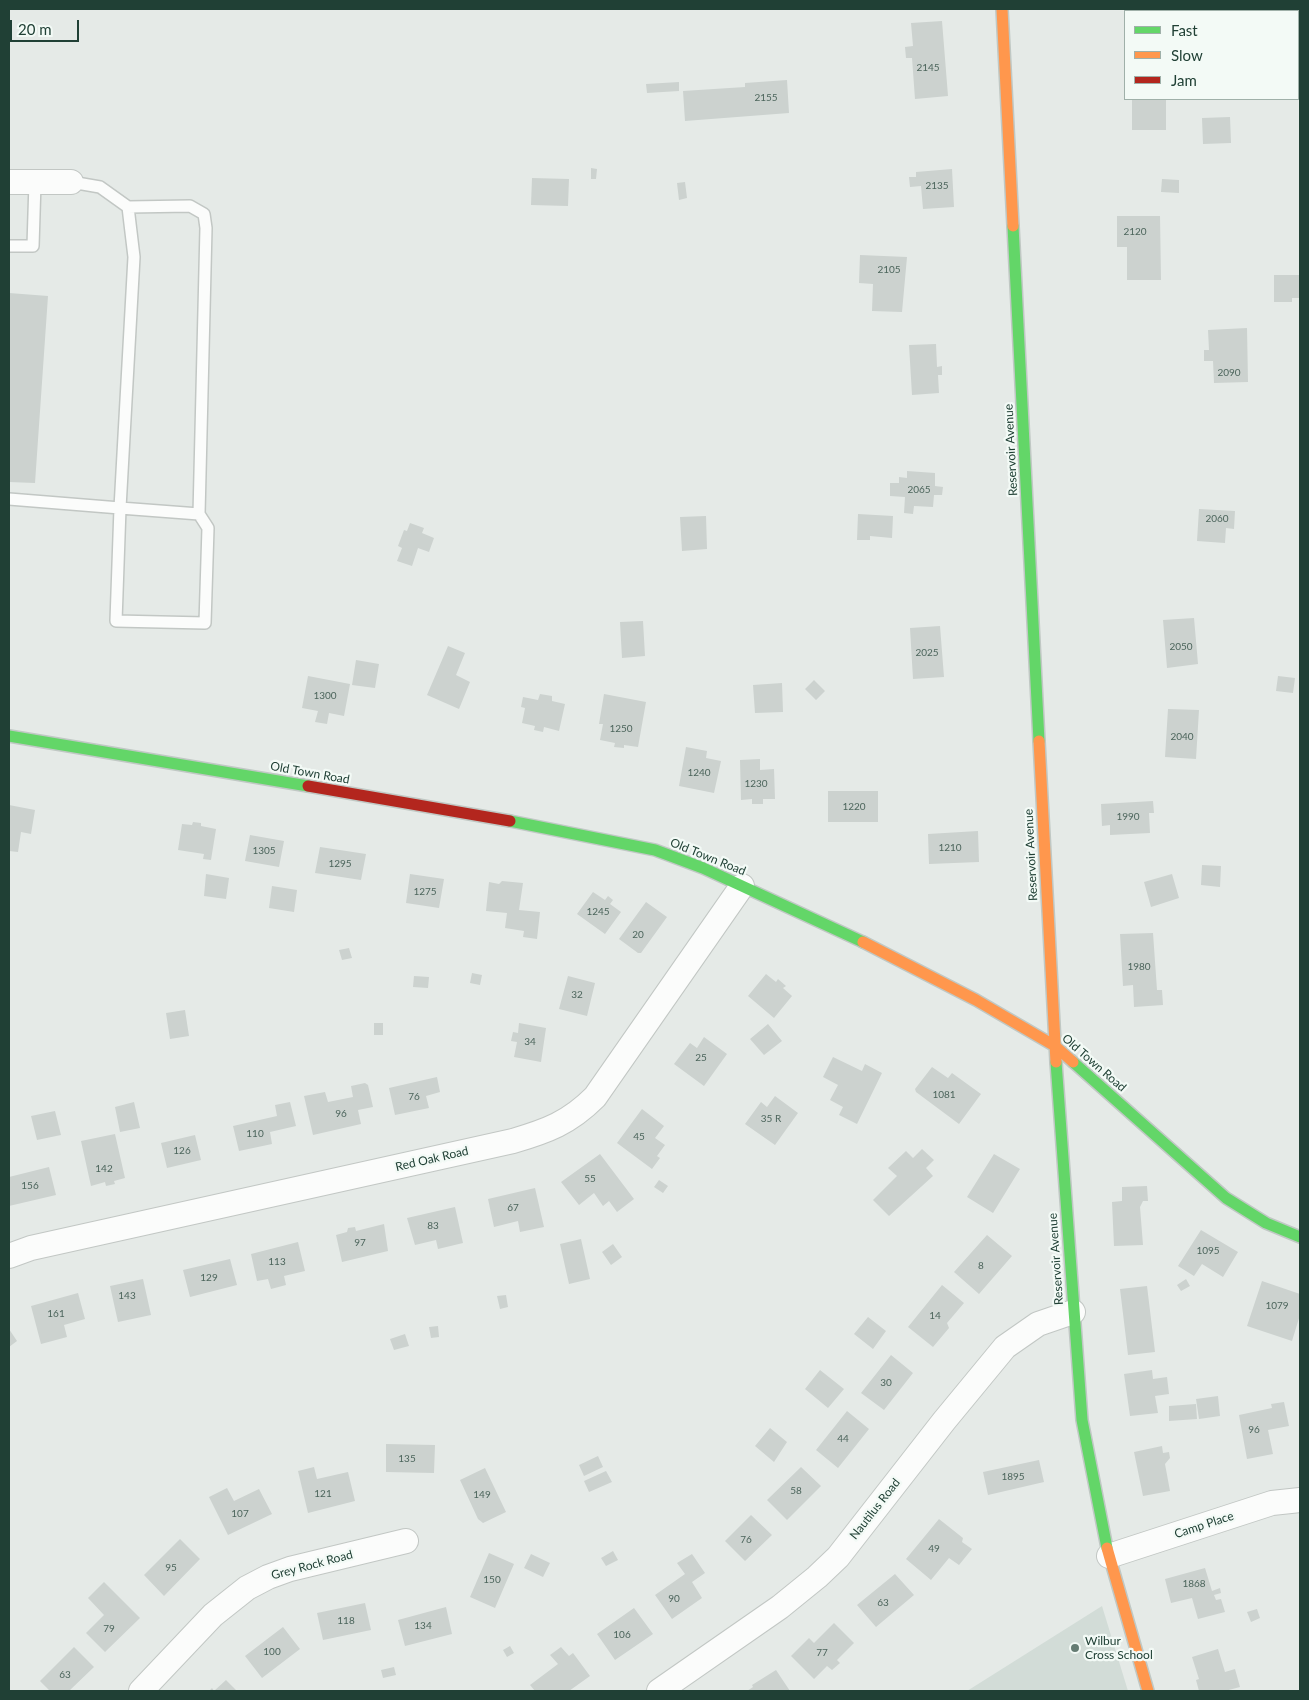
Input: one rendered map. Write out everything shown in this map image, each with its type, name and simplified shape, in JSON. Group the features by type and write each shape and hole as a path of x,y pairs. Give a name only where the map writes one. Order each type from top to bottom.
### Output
{"main road":[{"name":"Reservoir Avenue","path":"1002,9 1055,1046 1082,1420 1109,1556 1148,1691"},
{"name":"Old Town Road","path":"9,736 548,827 654,850 742,886 892,956 976,1000 1055,1046 1240,1210 1266,1224 1300,1237"}],"street":[{"path":"9,182 71,182"},
{"name":"Red Oak Road","path":"9,1256 31,1248 514,1141 549,1130 578,1114 595,1097 742,886"},
{"name":"Nautilus Road","path":"660,1691 780,1607 817,1578 838,1556 1005,1347 1038,1324 1073,1312"},
{"name":"Camp Place","path":"1109,1556 1272,1503 1300,1500"},
{"name":"Grey Rock Road","path":"141,1691 213,1615 247,1588 268,1577 290,1570 406,1541"}],"lane":[{"path":"9,246 33,246 36,182"},
{"path":"71,182 100,187 128,207 190,206 204,214 206,238 199,514 208,528 205,623 116,621 120,508 134,257 128,207"},
{"path":"9,499 199,514"}],"shaded area":[{"name":"Wilbur Cross School","path":"1102,1606 1128,1691 967,1691"}],"building":[{"path":"1190,9 1232,9 1232,10"},
{"path":"942,21 948,96 915,99 912,58 906,58 905,47 913,46 911,23"},
{"path":"787,80 789,113 685,121 683,91 745,87 745,83"},
{"path":"679,82 679,91 647,93 646,84"},
{"path":"1132,100 1166,100 1166,130 1132,130"},
{"path":"1230,117 1231,143 1203,144 1202,118"},
{"path":"591,168 597,169 596,179 591,179"},
{"path":"952,169 954,207 923,209 921,186 910,187 909,177 916,177 916,172"},
{"path":"532,178 569,179 568,206 531,205"},
{"path":"1162,179 1179,180 1179,193 1161,192"},
{"path":"685,182 687,198 679,200 677,183"},
{"path":"1117,216 1160,216 1161,280 1127,280 1127,247 1117,247"},
{"path":"860,255 907,257 902,312 872,311 873,284 859,283"},
{"path":"1274,275 1300,275 1300,298 1292,298 1292,302 1274,302"},
{"path":"9,293 48,296 35,483 9,482"},
{"path":"1247,328 1248,382 1214,383 1213,361 1204,361 1204,350 1209,350 1208,330"},
{"path":"936,344 937,367 942,366 942,375 938,375 939,393 912,395 909,345"},
{"path":"907,471 935,473 935,486 943,487 942,495 934,495 933,507 914,506 913,514 904,513 905,497 890,496 890,483 899,483 899,477 907,478"},
{"path":"1199,509 1235,511 1234,529 1226,528 1225,543 1197,541"},
{"path":"858,514 893,516 892,538 870,536 870,540 857,540"},
{"path":"706,516 707,549 682,551 680,517"},
{"path":"410,523 424,528 422,533 434,538 429,552 418,548 412,566 397,561 402,548 398,546 404,530 407,531"},
{"path":"1194,618 1198,664 1167,668 1163,620"},
{"path":"643,621 645,656 622,658 620,622"},
{"path":"940,626 944,677 913,679 910,628"},
{"path":"448,646 465,653 456,675 470,682 459,709 427,695"},
{"path":"356,660 379,664 375,688 352,685"},
{"path":"308,676 350,684 344,716 329,713 327,724 315,722 318,711 302,708"},
{"path":"1278,676 1295,678 1293,693 1276,691"},
{"path":"814,680 825,691 816,700 805,689"},
{"path":"782,683 783,712 755,713 753,685"},
{"path":"540,694 552,696 552,701 565,704 559,731 544,727 543,732 534,730 535,726 522,723 525,708 521,707 523,697 538,700"},
{"path":"604,694 646,702 638,747 624,745 624,748 614,747 615,743 600,740 603,724 599,724"},
{"path":"1168,709 1199,710 1196,759 1165,757"},
{"path":"686,747 707,751 706,758 721,761 714,793 679,786"},
{"path":"760,759 760,770 774,769 775,799 763,799 763,804 752,804 752,799 741,800 740,760"},
{"path":"828,791 878,791 878,822 828,822"},
{"path":"1153,801 1154,813 1149,813 1150,833 1110,835 1110,825 1102,826 1101,804"},
{"path":"9,805 35,810 31,834 21,832 18,852 9,851"},
{"path":"193,822 216,829 211,860 203,859 204,854 178,850 182,824 192,825"},
{"path":"978,831 979,862 929,864 928,834"},
{"path":"250,835 284,841 279,867 245,861"},
{"path":"320,847 366,854 361,880 315,873"},
{"path":"1202,865 1221,866 1220,887 1201,885"},
{"path":"206,874 229,878 226,899 204,896"},
{"path":"410,874 444,879 439,908 406,903"},
{"path":"1172,874 1179,898 1151,907 1144,882"},
{"path":"502,881 523,883 519,910 540,912 537,939 523,937 524,931 505,928 507,913 486,911 489,882 499,884"},
{"path":"272,886 297,890 294,912 269,908"},
{"path":"593,892 605,900 608,896 613,900 610,904 621,912 605,934 577,914"},
{"path":"646,902 667,917 641,953 638,953 619,939"},
{"path":"1153,933 1157,990 1162,990 1163,1005 1134,1007 1133,985 1123,986 1120,934"},
{"path":"349,948 352,958 342,960 339,950"},
{"path":"472,973 482,975 480,985 470,983"},
{"path":"766,974 776,982 778,979 786,986 783,988 792,996 774,1018 748,996"},
{"path":"414,976 429,977 428,988 413,987"},
{"path":"568,976 595,983 587,1016 559,1009"},
{"path":"185,1010 189,1036 170,1039 166,1013"},
{"path":"374,1023 383,1023 383,1035 374,1035"},
{"path":"519,1023 546,1028 541,1062 514,1057 517,1042 511,1041 513,1032 518,1033"},
{"path":"768,1024 782,1041 764,1055 750,1039"},
{"path":"704,1037 727,1054 704,1086 674,1064 690,1043 697,1048"},
{"path":"833,1057 862,1071 865,1064 882,1073 857,1124 839,1115 843,1107 830,1100 838,1085 823,1077"},
{"path":"932,1067 948,1078 952,1073 981,1094 959,1124 916,1092 915,1089"},
{"path":"437,1077 440,1092 426,1096 429,1108 395,1115 389,1088"},
{"path":"365,1083 368,1085 373,1107 358,1110 361,1124 313,1135 304,1096 325,1092 328,1102 353,1097 351,1086"},
{"path":"775,1096 798,1113 775,1145 745,1124 761,1102 767,1107"},
{"path":"134,1102 140,1128 120,1132 115,1107"},
{"path":"290,1102 296,1126 270,1132 272,1144 239,1151 233,1126 277,1116 275,1105"},
{"path":"642,1109 664,1126 655,1138 665,1145 657,1156 660,1158 652,1169 617,1143"},
{"path":"55,1111 61,1135 37,1140 31,1116"},
{"path":"115,1134 125,1178 114,1181 115,1184 106,1186 105,1182 91,1186 81,1141"},
{"path":"195,1135 201,1160 167,1168 161,1143"},
{"path":"922,1149 934,1160 926,1168 933,1176 889,1216 873,1200 897,1176 888,1168 906,1151 913,1158"},
{"path":"600,1154 634,1199 617,1212 609,1201 603,1206 594,1193 579,1205 561,1182"},
{"path":"994,1154 1020,1169 993,1213 967,1197"},
{"path":"49,1167 56,1195 9,1206 9,1177"},
{"path":"659,1180 668,1186 663,1193 654,1187"},
{"path":"1147,1186 1148,1201 1143,1201 1140,1207 1143,1245 1114,1246 1112,1202 1122,1201 1122,1187"},
{"path":"535,1188 544,1227 520,1232 518,1221 494,1227 488,1199"},
{"path":"455,1207 463,1243 438,1249 436,1240 415,1245 407,1218"},
{"path":"384,1224 388,1251 342,1262 336,1235 347,1232 348,1228 355,1227 356,1231"},
{"path":"1201,1230 1238,1252 1223,1277 1202,1264 1194,1276 1178,1266"},
{"path":"987,1235 1012,1256 979,1294 954,1272"},
{"path":"581,1239 590,1279 569,1284 560,1244"},
{"path":"298,1242 305,1271 284,1276 286,1285 271,1289 268,1279 257,1281 251,1254"},
{"path":"613,1244 622,1257 611,1265 602,1252"},
{"path":"230,1259 237,1285 190,1297 183,1270"},
{"path":"143,1279 151,1315 118,1322 110,1286"},
{"path":"1186,1279 1190,1286 1181,1291 1177,1285"},
{"path":"1262,1281 1300,1294 1300,1315 1292,1341 1247,1326"},
{"path":"942,1285 964,1303 947,1323 949,1328 933,1347 908,1327"},
{"path":"1147,1286 1155,1352 1128,1355 1120,1289"},
{"path":"78,1293 85,1319 64,1325 67,1337 41,1344 31,1306"},
{"path":"506,1295 508,1307 500,1309 497,1296"},
{"path":"868,1317 886,1331 873,1349 854,1334"},
{"path":"438,1326 439,1337 431,1338 429,1327"},
{"path":"9,1329 17,1341 9,1347"},
{"path":"405,1334 409,1346 394,1350 390,1339"},
{"path":"891,1355 913,1373 884,1410 861,1393"},
{"path":"820,1370 844,1389 828,1408 805,1389"},
{"path":"1152,1370 1153,1379 1167,1377 1169,1394 1155,1396 1158,1413 1130,1416 1124,1374"},
{"path":"1218,1396 1220,1416 1199,1419 1196,1399"},
{"path":"1284,1402 1289,1426 1268,1430 1273,1454 1247,1459 1239,1415 1272,1408 1271,1404"},
{"path":"1196,1404 1197,1419 1169,1421 1169,1406"},
{"path":"847,1411 869,1429 838,1468 816,1450"},
{"path":"770,1428 787,1442 774,1462 755,1446"},
{"path":"386,1444 435,1445 434,1473 386,1472"},
{"path":"1162,1446 1163,1453 1169,1452 1170,1458 1165,1464 1170,1491 1143,1496 1134,1452"},
{"path":"598,1456 603,1467 584,1476 579,1465"},
{"path":"1039,1460 1044,1482 988,1495 983,1472"},
{"path":"314,1467 317,1479 348,1472 355,1501 308,1513 298,1471"},
{"path":"801,1467 821,1486 787,1520 767,1500"},
{"path":"485,1468 506,1512 483,1523 478,1519 460,1480"},
{"path":"606,1471 612,1482 589,1492 584,1481"},
{"path":"227,1488 234,1501 259,1489 272,1514 228,1535 209,1497"},
{"path":"751,1515 772,1535 745,1561 725,1541"},
{"path":"939,1519 963,1538 962,1542 972,1549 959,1565 949,1558 931,1580 906,1559"},
{"path":"180,1539 200,1559 164,1596 144,1575"},
{"path":"613,1551 618,1560 606,1566 601,1558"},
{"path":"489,1553 514,1564 495,1608 470,1597"},
{"path":"531,1554 550,1563 543,1577 524,1568"},
{"path":"692,1554 705,1573 692,1582 702,1598 672,1619 655,1595 685,1574 677,1563"},
{"path":"1205,1568 1212,1591 1220,1588 1221,1593 1214,1595 1216,1600 1221,1599 1225,1612 1198,1619 1192,1598 1171,1603 1165,1579"},
{"path":"895,1574 914,1595 876,1627 857,1605"},
{"path":"104,1582 140,1618 105,1652 86,1633 104,1615 88,1598"},
{"path":"365,1603 371,1630 323,1640 317,1613"},
{"path":"446,1607 452,1634 405,1646 398,1620"},
{"path":"634,1608 653,1634 615,1660 597,1634"},
{"path":"1257,1609 1260,1618 1251,1622 1247,1612"},
{"path":"834,1623 854,1643 837,1660 840,1663 832,1670 827,1666 814,1679 791,1656 809,1638 814,1643"},
{"path":"283,1627 300,1649 262,1678 245,1656"},
{"path":"510,1646 514,1653 507,1657 503,1650"},
{"path":"74,1647 94,1667 69,1691 50,1691 40,1681"},
{"path":"561,1647 569,1656 573,1653 590,1676 569,1691 535,1691 530,1685 558,1664 550,1655"},
{"path":"1218,1649 1225,1672 1235,1669 1240,1687 1225,1691 1199,1691 1196,1680 1199,1679 1192,1657"},
{"path":"394,1667 396,1675 383,1678 381,1670"},
{"path":"776,1670 790,1691 747,1691 753,1687 752,1685"},
{"path":"226,1680 237,1691 214,1691"}],"traffic: fast":[{"path":"1013,226 1039,741"},
{"path":"9,736 308,786"},
{"path":"510,821 655,850 703,868 863,942"},
{"path":"1056,1062 1082,1420 1107,1548"},
{"path":"1073,1062 1226,1198 1266,1223 1300,1237"}],"traffic: slow":[{"path":"1002,9 1013,226"},
{"path":"1039,741 1056,1062"},
{"path":"863,942 976,1000 1055,1046 1073,1062"},
{"path":"1107,1548 1148,1691"}],"traffic: jam":[{"path":"308,786 510,821"}],"place":[{"name":"Wilbur Cross School","path":"1075,1648"}]}
